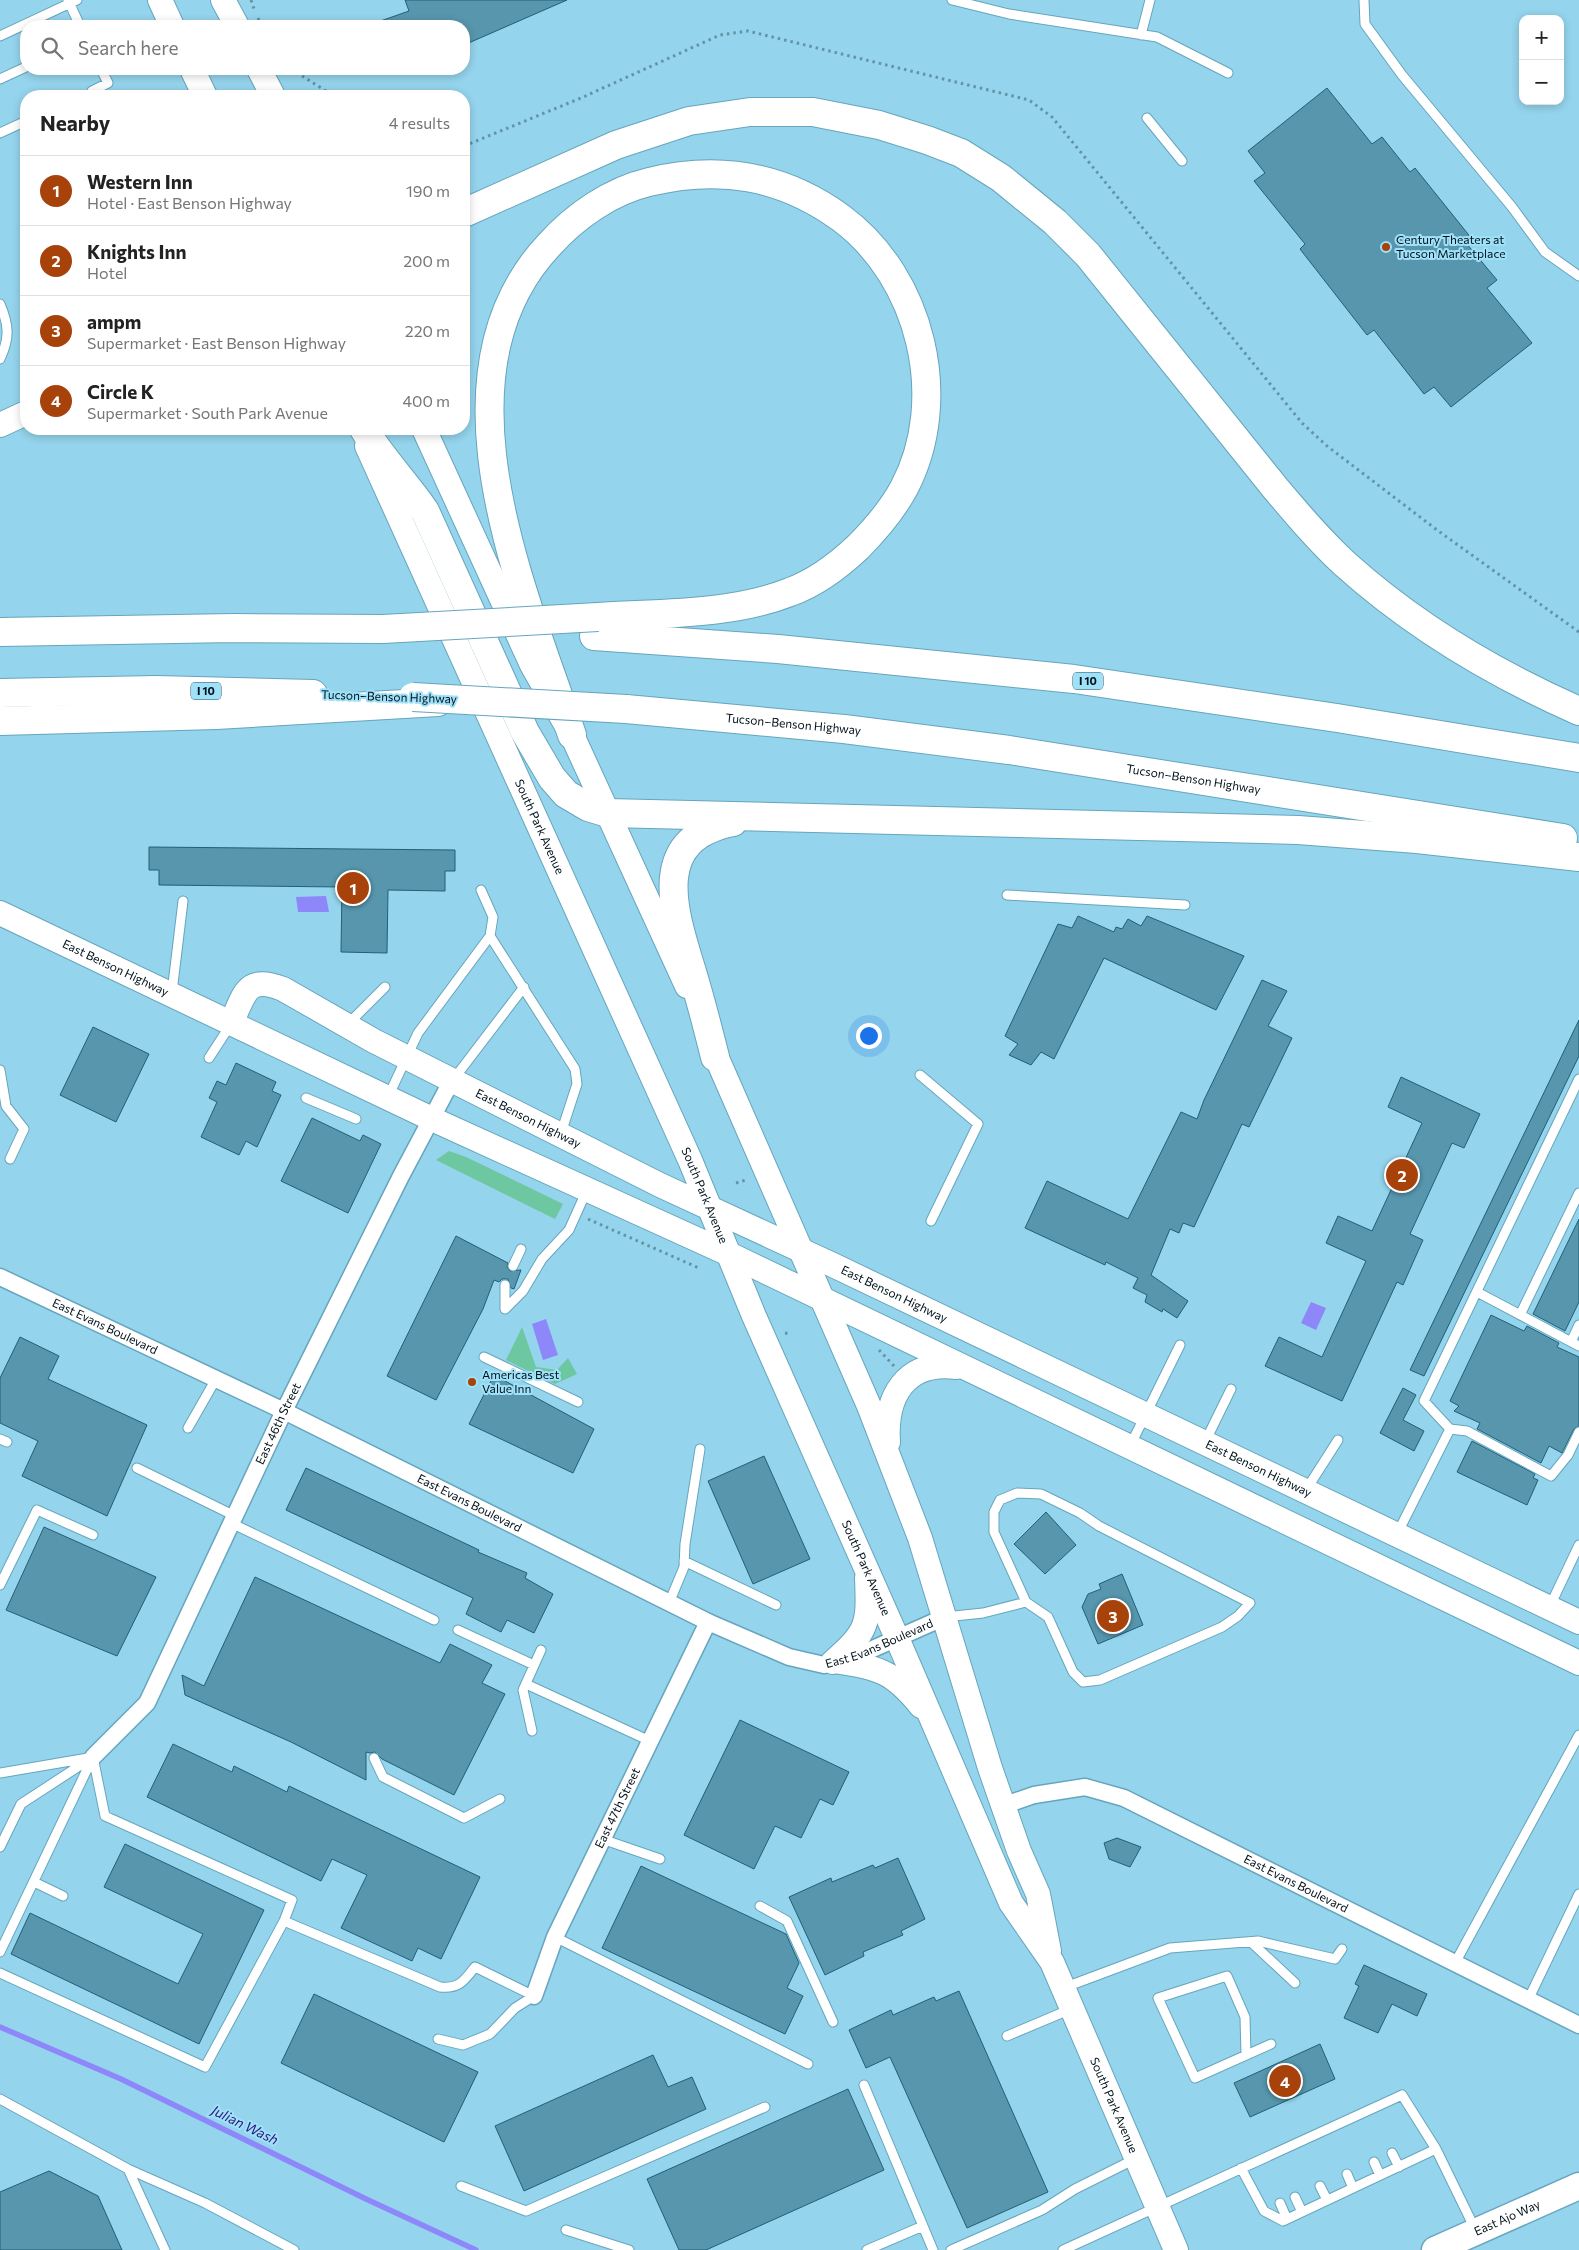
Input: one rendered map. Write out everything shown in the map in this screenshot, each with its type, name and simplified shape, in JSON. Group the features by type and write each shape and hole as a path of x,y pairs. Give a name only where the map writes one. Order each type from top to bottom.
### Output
{"highway":[{"path":"470,209 616,145 689,121 750,112 813,112 879,125 961,152 1030,199 1088,255 1276,489 1308,527 1346,564 1417,620 1453,645 1531,690 1579,710"},
{"path":"572,735 513,558 498,486 491,439 489,408 491,377 501,327 510,303 532,265 558,234 583,215 620,192 665,178 709,173 765,180 790,189 843,220 865,240 895,280 913,317 922,348 926,382 924,420 916,458 904,487 882,520 848,557 821,576 792,592 756,603 596,627"},
{"path":"368,435 377,451 409,487 425,511 526,732 552,778 566,794 588,807 608,813 1298,830 1409,838 1579,857"},
{"name":"I 10","path":"0,632 214,628 596,627 1074,679 1337,718 1579,758"},
{"name":"Tucson–Benson Highway","path":"0,693 156,690 414,700 472,700 626,709 834,728 1009,750 1579,841"},
{"path":"0,722 216,715 414,700"},
{"path":"715,1057 675,910 672,886 675,866 688,846 706,830 729,823 768,818"}],"main road":[{"path":"160,0 169,20"},
{"path":"223,0 233,20"},
{"path":"195,75 202,90"},
{"path":"262,75 270,90"},
{"path":"0,425 20,416"},
{"name":"South Park Avenue","path":"362,435 688,1156 754,1316 934,1722 1011,1903 1052,1962"},
{"name":"South Park Avenue","path":"427,435 532,666 572,735 608,813 699,1013 715,1057 869,1406 920,1538 979,1736 1002,1806 1038,1894 1052,1962 1135,2159 1176,2250"},
{"name":"East Benson Highway","path":"0,913 432,1119 729,1254 822,1301 1579,1663"},
{"name":"East Benson Highway","path":"231,1023 247,990 255,984 267,982 406,1057 710,1209 800,1249 1579,1622"},
{"path":"892,1466 888,1443 888,1415 891,1404 911,1376 932,1367 951,1366 974,1373"},
{"path":"834,1662 851,1646 865,1628 868,1606 866,1569"},
{"path":"1466,1609 1483,1576"},
{"path":"834,1662 874,1668 890,1675 910,1692 934,1722"},
{"name":"East Ajo Way","path":"1435,2250 1579,2186"}],"street":[{"name":"East 46th Street","path":"94,1757 147,1703 284,1411 398,1182 452,1080"},
{"name":"East Evans Boulevard","path":"0,1277 284,1411 708,1622 789,1657 824,1665 859,1655 945,1617"},
{"name":"East 47th Street","path":"534,1996 555,1937 708,1622"},
{"name":"East Evans Boulevard","path":"1002,1806 1034,1795 1085,1787 1124,1798 1579,2024"}],"lane":[{"path":"952,0 1009,14 1157,37 1228,73"},
{"path":"1141,35 1150,0"},
{"path":"1364,0 1365,24 1402,75 1512,208 1545,252 1579,276"},
{"path":"33,20 72,1 78,20"},
{"path":"0,36 20,26"},
{"path":"0,79 20,70"},
{"path":"102,75 105,85 103,90"},
{"path":"94,90 105,85"},
{"path":"1147,118 1182,162"},
{"path":"0,133 20,124"},
{"path":"0,304 8,321 6,346 0,359"},
{"path":"388,1098 418,1033 490,936 493,917 481,890"},
{"path":"1007,895 1185,905"},
{"path":"172,995 183,901"},
{"path":"490,936 575,1069 577,1084 561,1134"},
{"path":"346,1025 385,987"},
{"path":"452,1080 524,987"},
{"path":"209,1058 231,1023"},
{"path":"0,1070 6,1106 24,1129 10,1159"},
{"path":"920,1075 978,1124 931,1221"},
{"path":"1579,1079 1424,1401 1450,1429 1467,1431 1551,1476 1568,1455 1579,1432"},
{"path":"306,1098 356,1119"},
{"path":"505,1285 505,1309 524,1291 542,1259 569,1230 587,1190"},
{"path":"1520,1315 1579,1193"},
{"path":"513,1266 521,1249"},
{"path":"1477,1292 1575,1344 1579,1325"},
{"path":"1129,1448 1180,1344"},
{"path":"484,1357 578,1402"},
{"path":"188,1428 216,1380"},
{"path":"1205,1442 1231,1389"},
{"path":"1397,1534 1450,1429"},
{"path":"1306,1490 1338,1440"},
{"path":"669,1603 684,1562 685,1544 700,1449"},
{"path":"137,1468 233,1520 434,1620"},
{"path":"945,1617 983,1613 1026,1602 1048,1617 1073,1672 1083,1682 1100,1680 1222,1627 1238,1616 1250,1603 1099,1526 1065,1505 1042,1494 1017,1494 1000,1500 994,1512 994,1532 1026,1602"},
{"path":"0,1585 37,1510 93,1535"},
{"path":"1549,1608 1579,1545"},
{"path":"684,1562 776,1605"},
{"path":"458,1630 534,1665"},
{"path":"532,1731 525,1687 541,1650"},
{"path":"525,1687 650,1741"},
{"path":"1456,1963 1579,1734"},
{"path":"0,1773 94,1757"},
{"path":"0,1847 20,1804 94,1757"},
{"path":"0,1952 94,1757"},
{"path":"0,1973 205,2067 284,1921 292,1900 105,1816 94,1757"},
{"path":"374,1758 383,1777 464,1818 500,1799"},
{"path":"602,1839 660,1859"},
{"path":"34,1882 63,1896"},
{"path":"1528,2000 1579,1894"},
{"path":"760,1906 787,1921 833,2022"},
{"path":"284,1921 440,1987 452,1988 464,1980 475,1967 534,1996"},
{"path":"555,1937 808,2064"},
{"path":"1007,2036 1067,1999 1170,1948 1258,1941 1335,1959 1342,1949"},
{"path":"1251,1942 1295,1983"},
{"path":"1246,2055 1245,2017 1227,1976 1158,1998 1195,2078 1271,2044"},
{"path":"438,2040 462,2045 490,2034 515,2008 534,1996"},
{"path":"864,2086 933,2250"},
{"path":"1063,2250 1402,2094 1436,2149 1476,2231"},
{"path":"0,2099 128,2169 205,2202 294,2250"},
{"path":"461,2186 526,2211 765,2107"},
{"path":"1371,2109 1375,2119"},
{"path":"1354,2117 1358,2126"},
{"path":"1326,2129 1331,2139"},
{"path":"1300,2141 1304,2151"},
{"path":"1241,2168 1264,2211 1282,2221 1436,2149"},
{"path":"1274,2152 1279,2162"},
{"path":"1392,2153 1398,2167"},
{"path":"951,2250 1042,2210 1075,2189 1135,2159"},
{"path":"1259,2160 1263,2169"},
{"path":"1374,2162 1380,2176"},
{"path":"128,2169 165,2250"},
{"path":"1346,2174 1353,2188"},
{"path":"1320,2186 1327,2200"},
{"path":"1295,2197 1302,2212"},
{"path":"1280,2203 1287,2219"},
{"path":"867,2250 923,2226"},
{"path":"566,2230 629,2250"}],"path":[{"path":"301,75 324,90"},
{"path":"736,1183 746,1180"},
{"path":"576,1214 699,1268"},
{"path":"785,1333 791,1334"},
{"path":"872,1344 897,1370"}],"green space":[{"path":"449,1151 466,1157 563,1204 555,1219 436,1160"},
{"path":"522,1327 536,1367 557,1370 568,1358 577,1374 555,1384 506,1360"}],"shaded area":[{"path":"326,896 329,912 298,912 296,897"},
{"path":"1311,1302 1326,1308 1316,1330 1301,1323"},
{"path":"546,1319 558,1355 543,1360 532,1324"}],"building":[{"path":"405,0 567,0 470,42 470,20 383,20 409,11"},
{"name":"Century Theaters at Tucson Marketplace","path":"1327,88 1372,144 1382,137 1410,172 1415,168 1472,239 1466,243 1497,280 1487,288 1532,343 1451,407 1434,387 1424,394 1374,330 1367,335 1300,249 1305,244 1254,181 1265,173 1248,151"},
{"path":"149,847 455,850 455,871 445,871 445,891 388,890 387,953 341,952 342,887 159,885 159,870 149,870"},
{"path":"1078,916 1114,932 1116,927 1122,929 1128,919 1141,926 1147,916 1244,956 1216,1010 1104,958 1054,1059 1041,1052 1031,1065 1009,1055 1018,1044 1005,1036 1058,924 1072,928"},
{"path":"1262,980 1287,991 1268,1026 1292,1038 1249,1127 1242,1124 1194,1227 1183,1223 1179,1233 1170,1229 1151,1275 1188,1301 1177,1318 1163,1309 1162,1312 1145,1302 1147,1295 1133,1288 1138,1278 1106,1262 1105,1265 1025,1228 1047,1181 1128,1219 1181,1112 1197,1119 1204,1100"},
{"path":"1579,1020 1579,1056 1424,1376 1410,1370"},
{"path":"93,1027 149,1054 116,1122 60,1095"},
{"path":"236,1063 276,1082 272,1091 281,1095 257,1147 246,1141 239,1155 201,1137 217,1102 209,1098 217,1081 226,1085"},
{"path":"1401,1077 1480,1114 1464,1148 1452,1143 1410,1234 1423,1240 1403,1285 1397,1282 1342,1401 1265,1366 1279,1337 1322,1357 1366,1261 1326,1243 1338,1216 1372,1231 1422,1123 1388,1107"},
{"path":"312,1118 360,1141 363,1135 381,1144 348,1213 281,1181"},
{"path":"1579,1219 1579,1302 1565,1331 1533,1314"},
{"path":"456,1236 508,1263 507,1267 510,1271 521,1270 514,1289 511,1288 508,1279 502,1279 499,1282 494,1280 483,1309 436,1400 387,1376"},
{"path":"1491,1315 1524,1331 1527,1326 1559,1343 1557,1347 1579,1357 1579,1426 1574,1429 1562,1453 1549,1446 1541,1463 1477,1429 1480,1423 1454,1411 1459,1406 1450,1401"},
{"path":"20,1337 59,1356 48,1379 147,1425 107,1516 22,1476 38,1441 0,1423 0,1378"},
{"path":"494,1375 594,1429 573,1473 469,1424"},
{"path":"1403,1388 1416,1395 1403,1420 1424,1431 1414,1451 1380,1433"},
{"path":"1472,1441 1535,1474 1533,1478 1538,1480 1527,1505 1457,1472"},
{"path":"764,1456 810,1559 753,1584 708,1481"},
{"path":"306,1468 479,1550 478,1552 527,1573 525,1578 553,1594 534,1633 507,1620 501,1632 466,1614 473,1598 286,1510"},
{"path":"1046,1512 1076,1545 1045,1574 1014,1544"},
{"path":"44,1527 156,1577 117,1656 6,1610"},
{"path":"1122,1574 1143,1625 1098,1644 1082,1607 1088,1594 1101,1589 1099,1584"},
{"path":"255,1577 440,1663 450,1644 492,1665 482,1683 505,1694 454,1795 382,1759 375,1752 366,1752 366,1780 291,1742 185,1695 182,1675 204,1686"},
{"path":"740,1720 849,1772 833,1805 820,1799 801,1838 775,1826 754,1869 684,1835"},
{"path":"173,1744 232,1772 234,1766 287,1792 289,1786 480,1877 441,1959 418,1948 412,1961 341,1928 367,1875 332,1859 321,1881 147,1797"},
{"path":"1117,1838 1141,1847 1130,1867 1109,1859 1104,1843"},
{"path":"125,1844 264,1910 199,2044 11,1954 30,1913 178,1984 203,1934 104,1887"},
{"path":"898,1858 925,1919 901,1931 903,1935 863,1952 864,1956 825,1975 789,1897 831,1878 832,1882 873,1865 875,1868"},
{"path":"641,1866 786,1934 799,1963 787,1988 803,1996 785,2034 602,1948"},
{"path":"1364,1965 1427,1994 1417,2016 1392,2004 1378,2033 1344,2018 1359,1986 1355,1984"},
{"path":"959,1991 1048,2192 967,2228 890,2057 866,2068 849,2030 891,2010 893,2015 934,1997 936,2001"},
{"path":"314,1994 478,2072 444,2142 281,2063"},
{"path":"1320,2044 1335,2079 1250,2117 1234,2083"},
{"path":"653,2055 668,2087 692,2077 706,2109 524,2191 495,2126"},
{"path":"848,2089 884,2170 706,2250 679,2250 647,2179"},
{"path":"49,2171 98,2196 122,2250 0,2250 0,2192"}],"waterway":[{"name":"Julian Wash","path":"0,2027 121,2079 366,2199 476,2250"}],"place":[{"name":"Century Theaters at Tucson Marketplace","path":"1386,247"},
{"name":"Western Inn","path":"353,888"},
{"name":"Knights Inn","path":"1402,1175"},
{"name":"Americas Best Value Inn","path":"472,1382"},
{"name":"ampm","path":"1113,1616"},
{"name":"Circle K","path":"1285,2081"}]}
